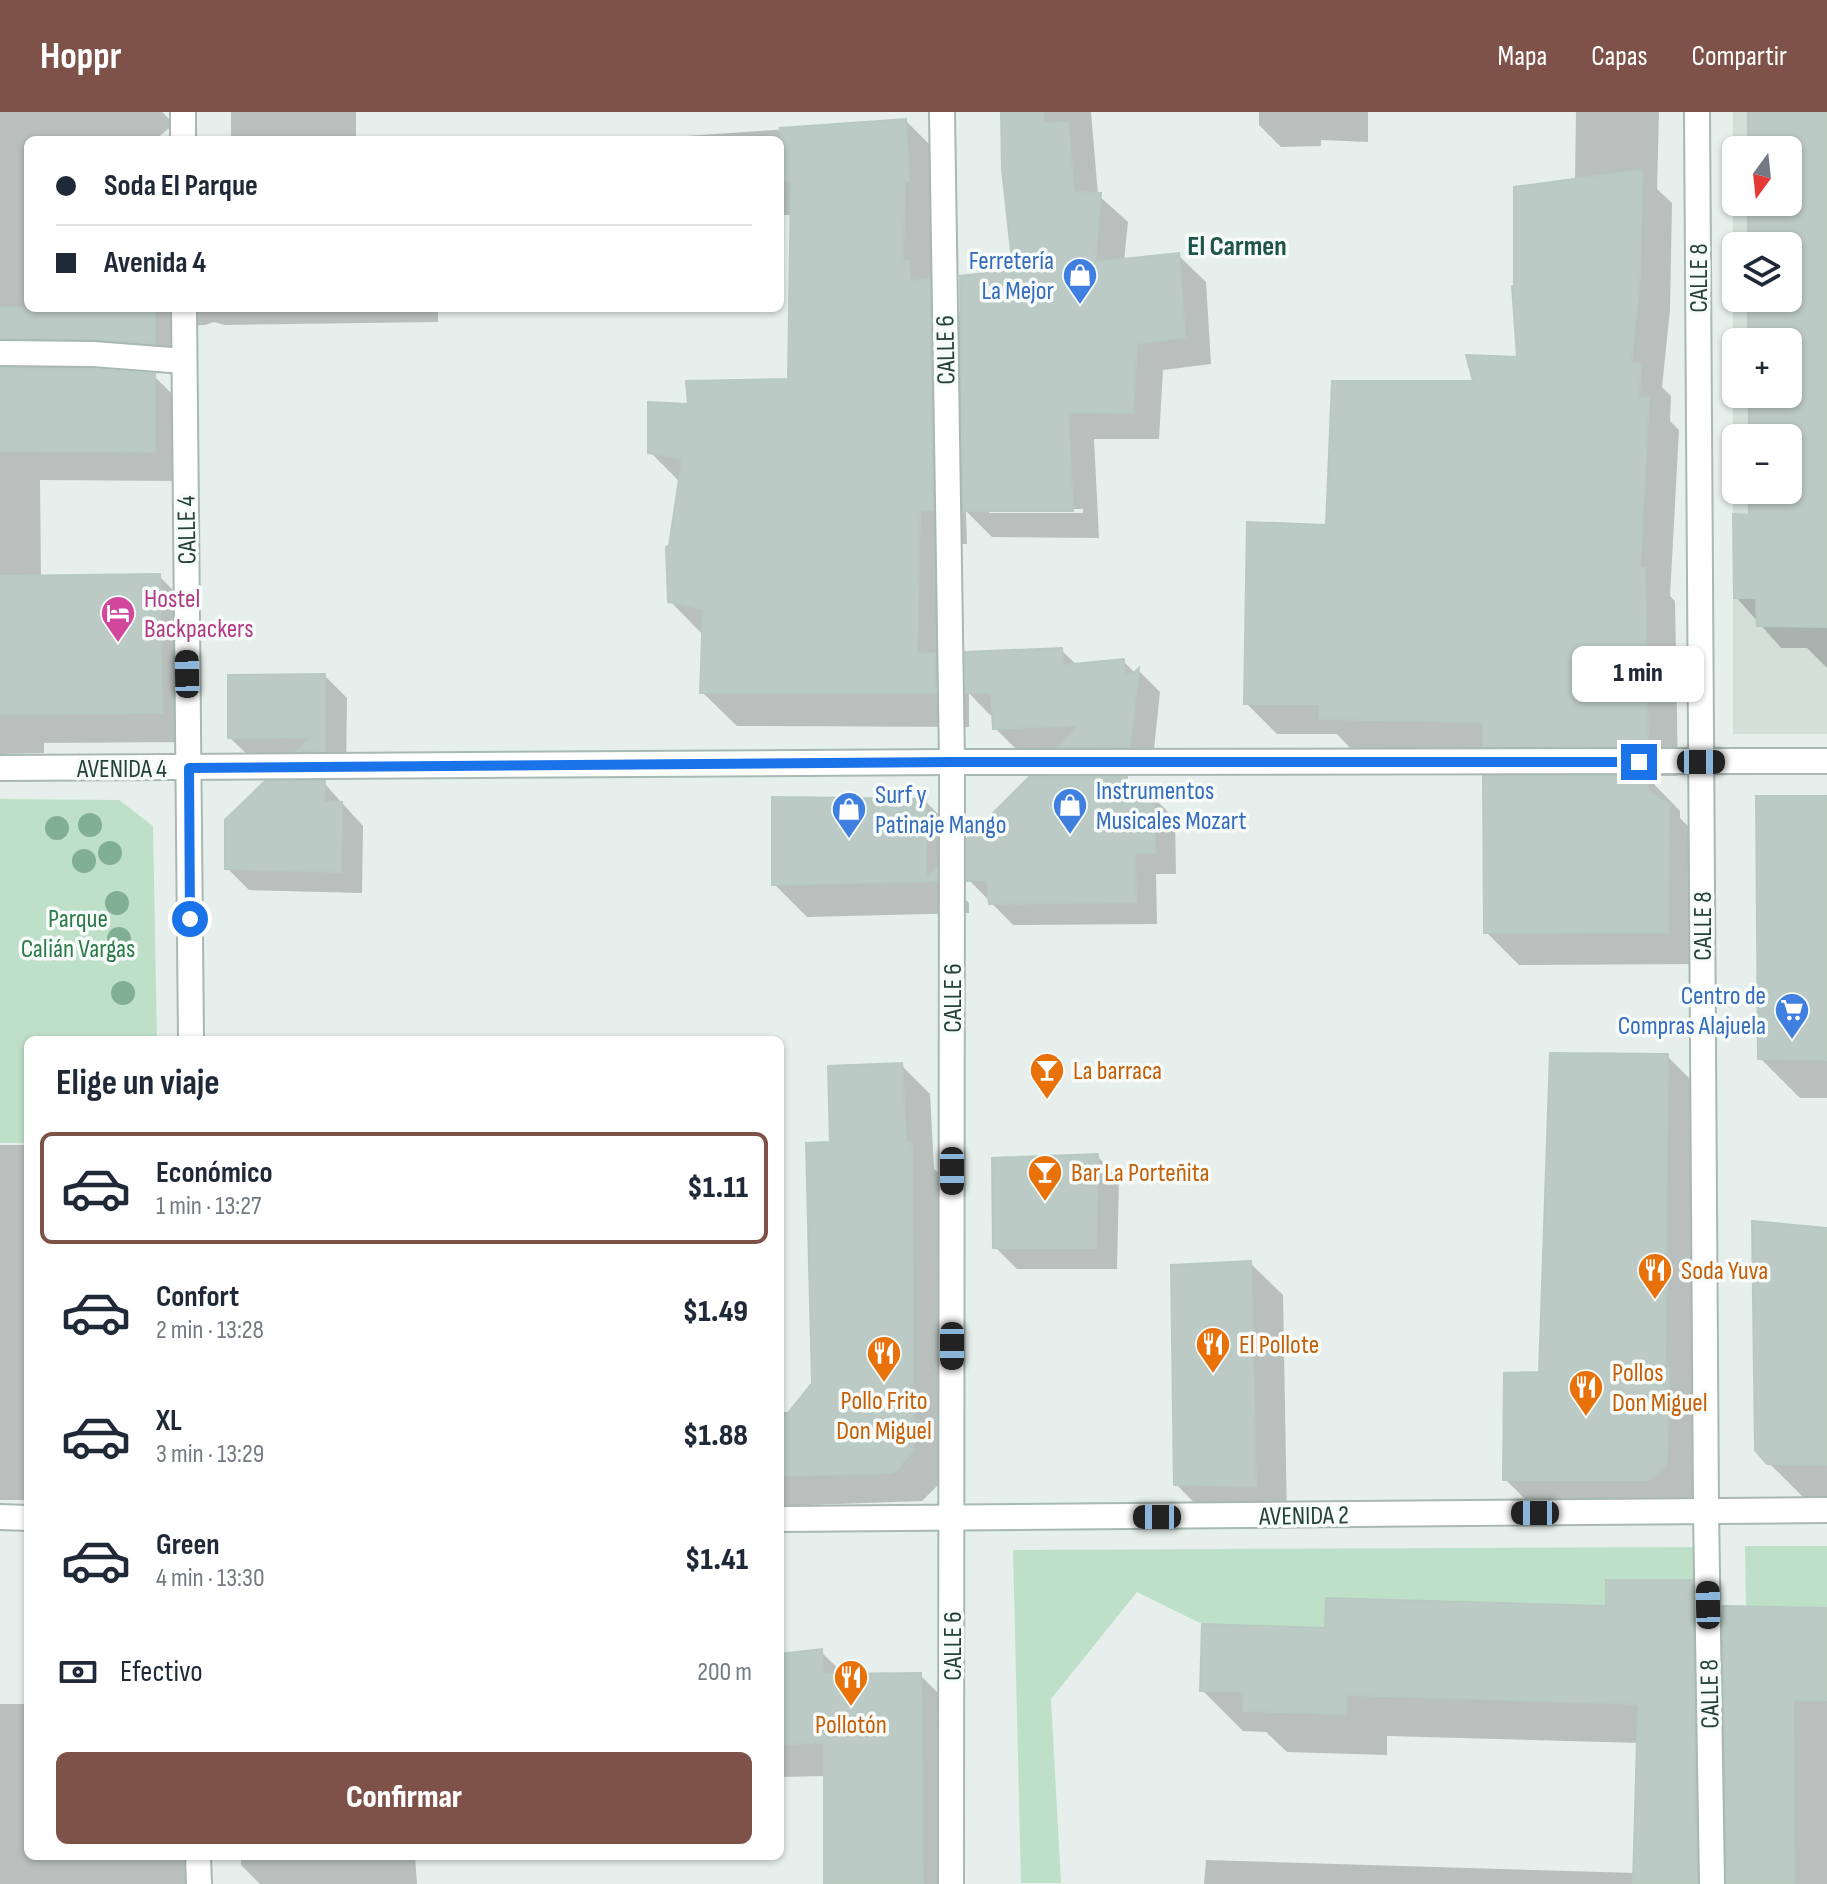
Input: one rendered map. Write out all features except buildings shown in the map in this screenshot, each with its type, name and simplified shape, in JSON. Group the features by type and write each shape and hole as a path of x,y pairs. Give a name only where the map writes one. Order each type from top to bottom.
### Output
{"street":[{"path":"183,112 183,136"},
{"name":"CALLE 6","path":"942,112 952,762 951,1884"},
{"name":"CALLE 8","path":"1697,112 1706,1511 1712,1884"},
{"name":"CALLE 4","path":"184,312 191,1036"},
{"path":"0,353 93,354 184,361"},
{"name":"AVENIDA 4","path":"0,768 1827,761"},
{"name":"AVENIDA 2","path":"784,1519 1827,1510"},
{"path":"0,1517 24,1518"},
{"path":"198,1860 199,1884"}],"shaded area":[{"path":"1733,112 1827,112 1827,734 1733,734 1733,504 1802,504 1802,424 1733,424 1733,408 1802,408 1802,328 1733,328 1733,312 1802,312 1802,232 1733,232 1733,216 1802,216 1802,136 1733,136"}],"green space":[{"name":"Parque Calián Vargas","path":"0,799 119,800 153,826 157,1036 24,1036 24,1143 0,1143"},
{"path":"1745,1546 1827,1546 1827,1608 1746,1607"},
{"path":"1697,1547 1696,1580 1606,1580 1606,1606 1326,1598 1325,1628 1202,1624 1137,1592 1051,1699 1061,1883 1021,1883 1013,1550"}],"place":[{"name":"Ferretería La Mejor","path":"1080,306"},
{"name":"Hostel Backpackers","path":"118,644"},
{"name":"Instrumentos Musicales Mozart","path":"1070,836"},
{"name":"Surf y Patinaje Mango","path":"849,840"},
{"name":"Centro de Compras Alajuela","path":"1792,1041"},
{"name":"La barraca","path":"1047,1101"},
{"name":"Bar La Porteñita","path":"1045,1203"},
{"name":"Soda Yuva","path":"1655,1301"},
{"name":"El Pollote","path":"1213,1375"},
{"name":"Pollo Frito Don Miguel","path":"884,1384"},
{"name":"Pollos Don Miguel","path":"1586,1418"},
{"name":"Pollotón","path":"851,1708"}],"district":[{"name":"El Carmen","path":"1237,245"}],"route":[{"path":"190,919 189,768 952,762 1639,762"}]}
